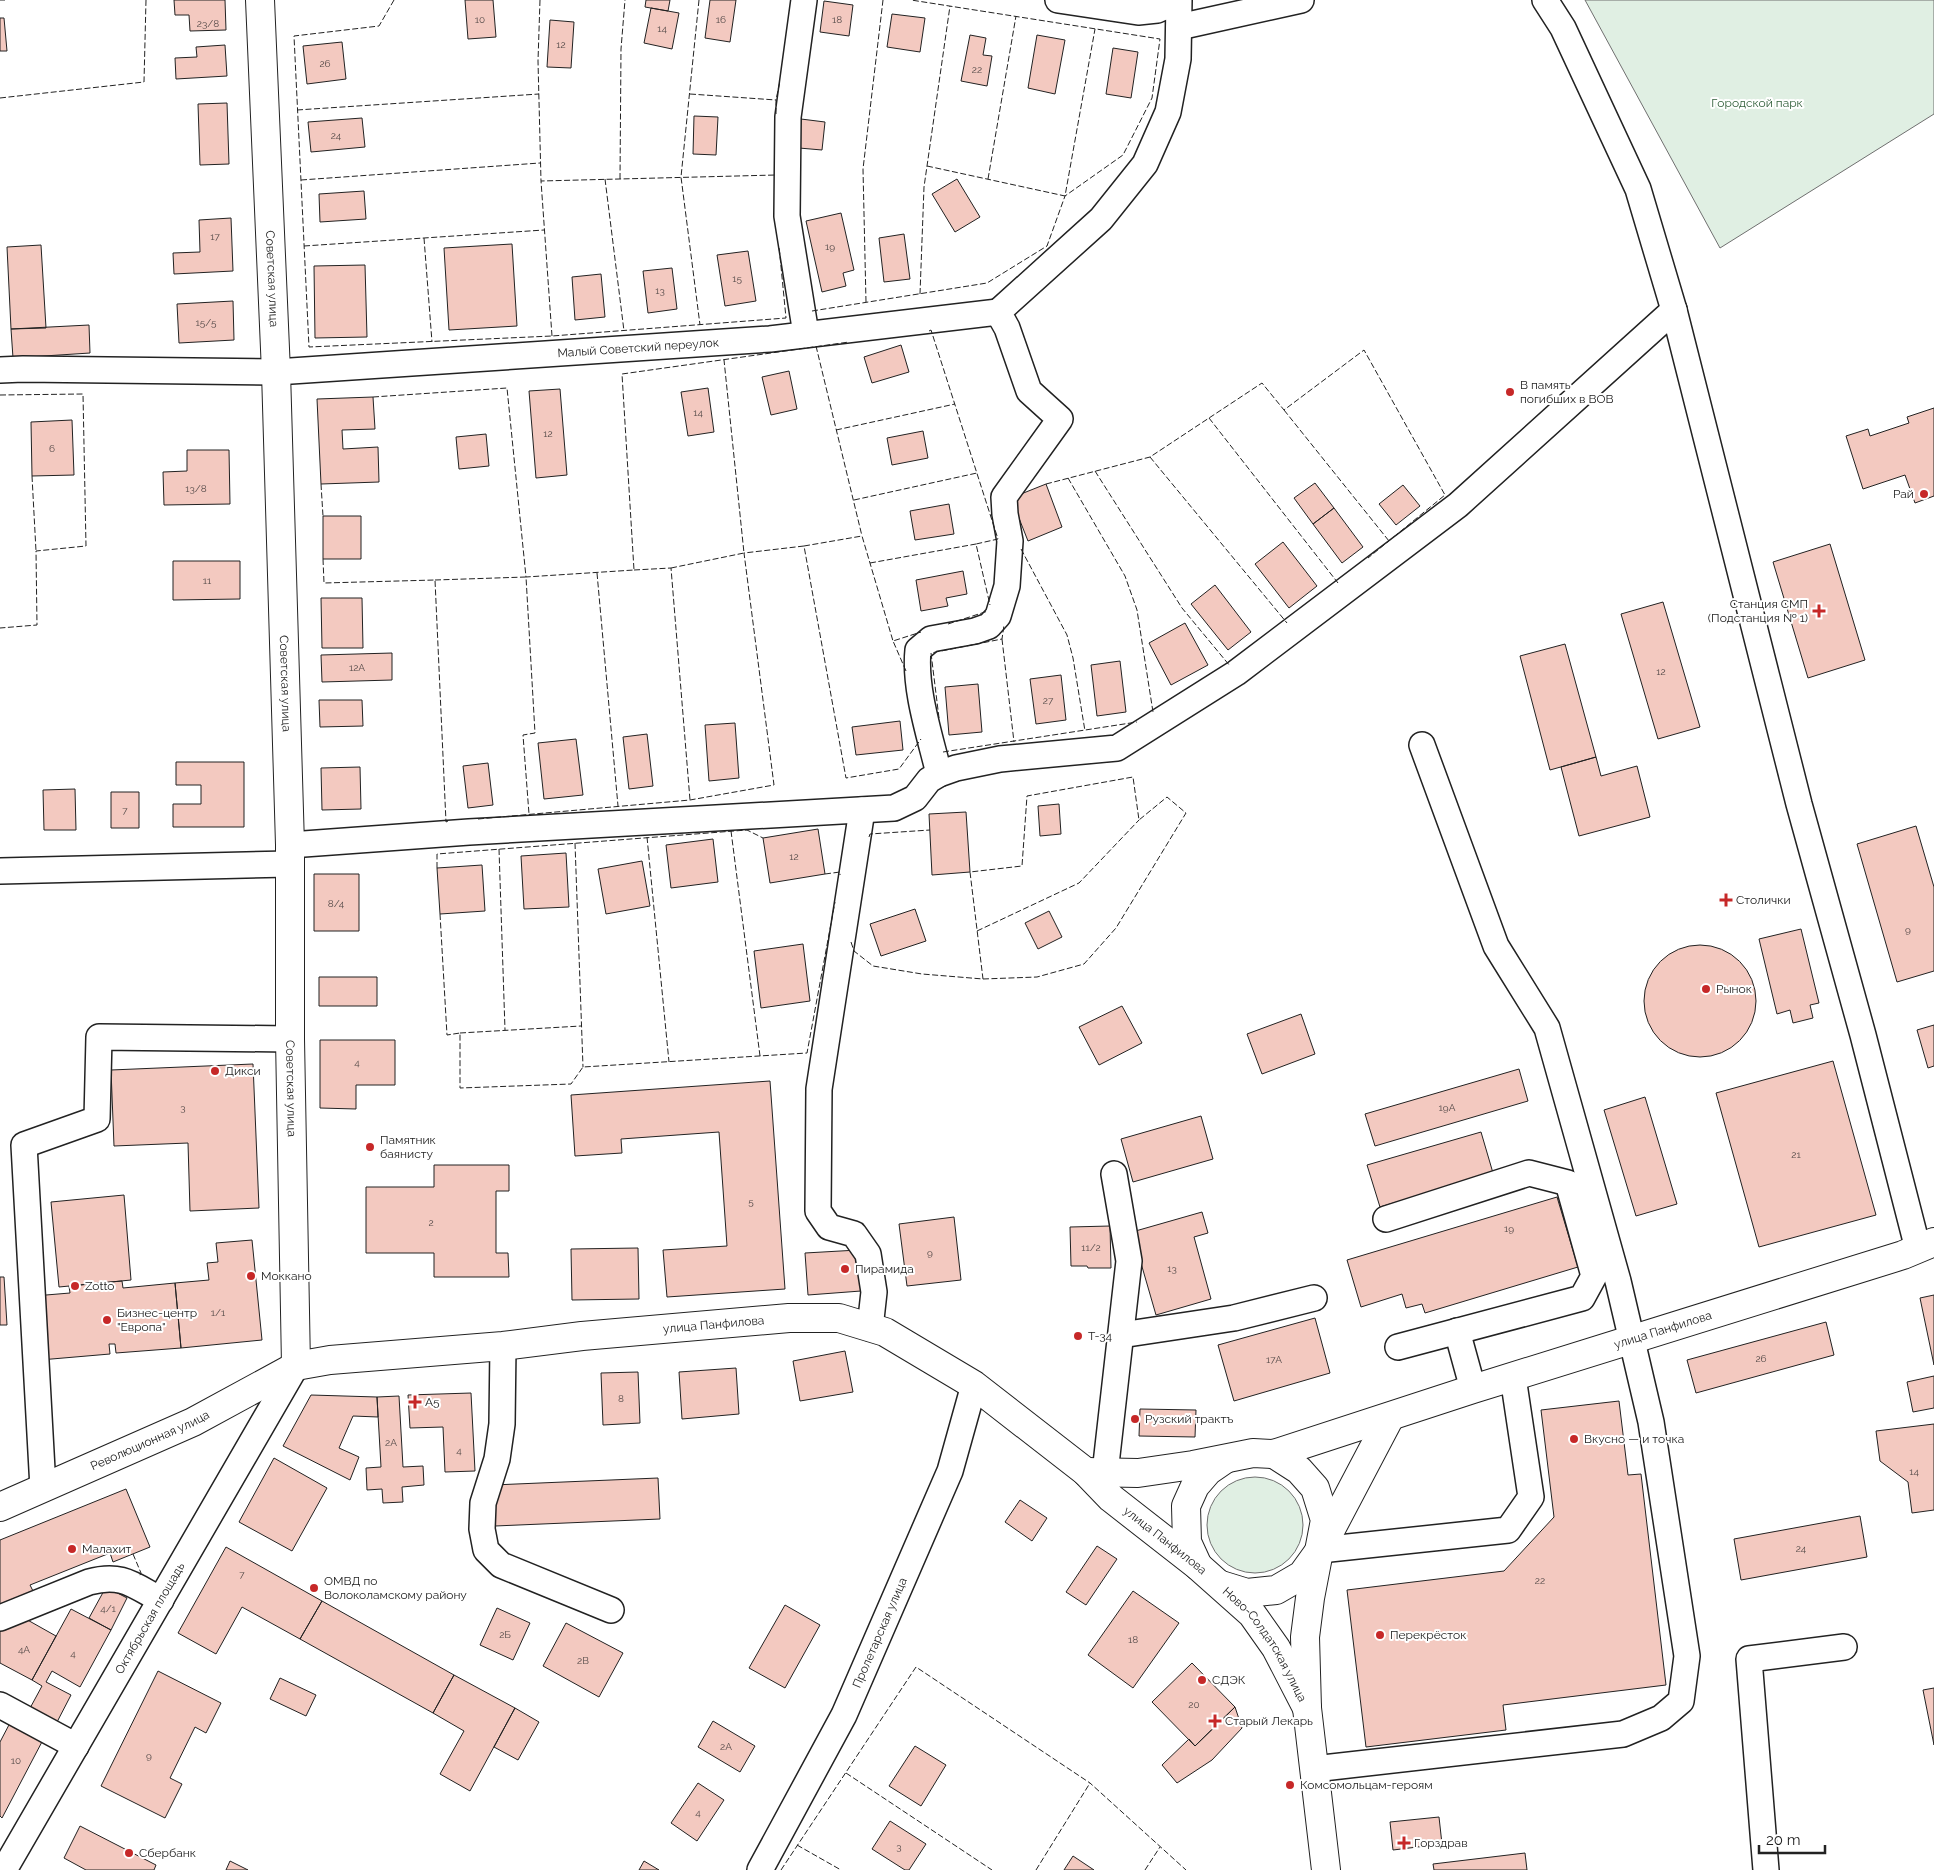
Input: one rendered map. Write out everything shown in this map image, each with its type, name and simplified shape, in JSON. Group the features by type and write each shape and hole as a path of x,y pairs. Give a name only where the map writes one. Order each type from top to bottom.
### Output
{"main road":[{"name":"Советская улица","path":"260,0 276,372 290,854 290,1039 296,1366"},
{"name":"улица Панфилова","path":"1095,1472 1138,1473 1253,1453 1274,1454 1926,1245"},
{"name":"улица Панфилова","path":"296,1366 330,1360 503,1346 582,1336 789,1318 839,1318 885,1332 974,1385 1095,1472 1111,1498 1198,1566"},
{"name":"Революционная улица","path":"0,1507 193,1422 296,1366"},
{"path":"1198,1566 1218,1584 1247,1593 1276,1590 1302,1575 1320,1550 1390,1417"},
{"path":"1274,1454 1299,1470 1315,1488 1324,1520 1320,1550"},
{"name":"улица Панфилова","path":"1198,1566 1187,1542 1186,1506 1195,1486 1208,1470 1226,1459"},
{"name":"Ново-Солдатская улица","path":"1320,1550 1310,1598 1305,1637 1307,1708 1326,1870"},
{"name":"Ново-Солдатская улица","path":"1218,1584 1252,1614 1276,1648 1307,1708"}],"street":[{"path":"804,0 788,117 787,216 806,334"},
{"path":"938,774 920,689 917,663 918,650 931,639 975,631 989,626 998,616 1007,586 1010,541 1004,514 1004,497 1060,419 1029,391 1007,328 998,312 1101,219 1145,164 1168,112 1178,60 1179,0 1157,10 1138,12 1058,0"},
{"path":"1179,27 1301,0"},
{"path":"1545,0 1564,28 1638,189 1674,310 1799,804 1863,1034 1926,1245"},
{"path":"0,871 290,854 469,832 894,808 915,798 929,780 938,774 956,768 1000,760 1118,748 1236,673 1458,505 1674,310"},
{"name":"Малый Советский переулок","path":"0,370 276,372 770,339 998,312"},
{"path":"1314,1769 1623,1734 1661,1718 1681,1701 1687,1656 1651,1422 1618,1281 1547,1028 1496,946 1422,745"},
{"path":"862,810 819,1089 818,1211 829,1227 854,1234 868,1254 874,1292 870,1328"},
{"path":"43,1488 24,1145 97,1119 99,1037 290,1039"},
{"path":"1095,1472 1121,1334 1129,1261 1114,1174"},
{"path":"1386,1220 1529,1174 1568,1183 1594,1276 1582,1298 1398,1347"},
{"path":"1121,1334 1234,1318 1314,1298"},
{"path":"1457,1331 1473,1389"},
{"path":"503,1346 501,1433 497,1459 483,1503 482,1529 486,1550 500,1565 611,1610"},
{"name":"Октябрьская площадь","path":"4,1870 296,1366"},
{"path":"1320,1550 1508,1530 1531,1497 1513,1377"},
{"name":"Пролетарская улица","path":"760,1870 852,1697 950,1471 974,1385"},
{"path":"0,1618 100,1579 124,1580 162,1600"},
{"path":"1766,1870 1749,1659 1844,1647"},
{"path":"0,1705 76,1746"}],"green space":[{"name":"Городской парк","path":"1585,0 1934,0 1934,114 1720,248"},
{"path":"1255,1477 1273,1481 1289,1491 1299,1507 1303,1525 1299,1543 1289,1559 1273,1569 1255,1573 1237,1569 1221,1559 1211,1543 1207,1525 1211,1507 1221,1491 1237,1481"}],"building":[{"path":"174,0 225,0 226,30 190,31 189,15 175,15"},
{"path":"465,0 493,0 496,37 468,39"},
{"path":"646,0 670,0 668,11 645,7"},
{"path":"710,0 736,0 730,42 705,38"},
{"path":"824,1 853,5 849,36 820,32"},
{"path":"651,8 679,13 672,49 644,43"},
{"path":"892,14 925,18 920,52 887,47"},
{"path":"0,18 4,18 7,51 0,51"},
{"path":"550,20 574,22 571,68 547,67"},
{"path":"970,35 986,38 983,55 992,56 987,86 961,81"},
{"path":"1037,35 1065,40 1055,94 1028,88"},
{"path":"342,42 346,79 307,84 303,46"},
{"path":"225,45 227,76 176,79 175,58 197,57 196,47"},
{"path":"1113,48 1138,52 1131,98 1106,94"},
{"path":"227,103 229,164 200,165 198,104"},
{"path":"694,116 718,117 716,155 693,154"},
{"path":"362,118 365,147 311,152 308,122"},
{"path":"801,119 825,122 822,150 799,148"},
{"path":"957,179 980,217 955,232 932,194"},
{"path":"364,191 366,219 320,222 319,194"},
{"path":"841,213 854,270 843,273 846,286 822,292 806,221"},
{"path":"231,218 233,271 174,274 173,253 200,252 199,220"},
{"path":"904,234 910,279 884,282 879,238"},
{"path":"512,244 517,326 449,330 444,248"},
{"path":"41,245 46,328 11,329 7,247"},
{"path":"748,251 756,301 725,306 717,255"},
{"path":"365,265 367,337 315,338 314,266"},
{"path":"672,268 677,309 648,313 643,271"},
{"path":"601,274 605,317 575,320 572,277"},
{"path":"233,301 234,340 179,343 177,304"},
{"path":"89,325 90,353 13,358 11,329"},
{"path":"901,345 909,372 872,383 864,357"},
{"path":"789,371 797,409 771,415 762,377"},
{"path":"708,388 714,432 688,436 681,392"},
{"path":"560,389 567,475 536,478 529,391"},
{"path":"373,397 375,429 342,430 343,449 378,447 379,482 321,484 317,399"},
{"path":"1934,408 1934,496 1915,503 1905,475 1863,489 1846,436 1868,429 1870,436 1909,423 1907,417"},
{"path":"72,420 74,475 32,476 31,422"},
{"path":"923,431 928,458 892,465 887,438"},
{"path":"486,434 489,466 459,469 456,437"},
{"path":"187,450 229,450 230,504 164,505 163,472 187,471"},
{"path":"1315,483 1334,508 1313,524 1294,498"},
{"path":"1046,484 1062,527 1028,541 1011,498"},
{"path":"1403,485 1420,506 1396,525 1379,504"},
{"path":"949,504 954,534 915,540 910,511"},
{"path":"1334,508 1363,547 1342,563 1313,524"},
{"path":"323,516 361,516 361,559 323,559"},
{"path":"1283,542 1317,586 1289,608 1255,564"},
{"name":"Станция СМП (Подстанция № 1)","path":"1830,544 1865,660 1808,678 1773,562"},
{"path":"173,561 240,561 240,599 173,600"},
{"path":"963,571 967,594 946,598 948,606 921,611 916,580"},
{"path":"1215,585 1251,632 1228,650 1191,604"},
{"path":"321,598 362,598 363,648 322,648"},
{"path":"1663,602 1700,727 1658,739 1621,614"},
{"path":"1185,623 1208,665 1171,685 1149,643"},
{"path":"1565,644 1596,757 1550,770 1520,656"},
{"path":"392,653 392,680 322,682 321,655"},
{"path":"1120,661 1126,712 1097,716 1091,665"},
{"path":"1061,675 1066,720 1036,724 1030,679"},
{"path":"978,684 982,732 949,735 945,687"},
{"path":"319,700 362,700 363,726 320,727"},
{"path":"900,721 903,750 856,755 852,727"},
{"path":"735,723 739,778 709,781 705,725"},
{"path":"647,734 653,786 629,789 623,737"},
{"path":"576,739 583,795 544,799 538,743"},
{"path":"1596,757 1601,776 1637,766 1650,817 1579,836 1561,767"},
{"path":"176,762 244,762 244,827 173,827 173,804 201,804 201,785 176,785"},
{"path":"488,763 493,805 468,808 463,766"},
{"path":"360,767 361,809 322,810 321,768"},
{"path":"75,789 76,830 44,830 43,790"},
{"path":"111,792 139,792 139,828 111,828"},
{"path":"1059,804 1061,834 1040,836 1038,806"},
{"path":"966,812 970,872 932,875 929,814"},
{"path":"1916,826 1934,887 1934,971 1897,982 1857,844"},
{"path":"818,829 825,874 770,883 763,838"},
{"path":"713,839 718,882 671,888 666,845"},
{"path":"566,853 569,907 524,909 521,856"},
{"path":"642,861 650,906 606,914 598,869"},
{"path":"482,865 485,911 440,914 437,868"},
{"path":"314,874 359,874 359,931 314,931"},
{"path":"915,909 926,941 881,956 870,924"},
{"path":"1049,911 1062,937 1038,949 1025,923"},
{"path":"1801,929 1819,1003 1810,1005 1813,1018 1793,1023 1790,1010 1777,1014 1759,939"},
{"path":"803,944 810,1001 761,1008 754,951"},
{"path":"1700,945 1721,949 1740,961 1752,980 1756,1001 1752,1022 1740,1041 1721,1053 1700,1057 1679,1053 1660,1041 1648,1022 1644,1001 1648,980 1660,961 1679,949"},
{"path":"319,977 377,977 377,1006 319,1006"},
{"path":"1122,1006 1142,1043 1099,1065 1079,1027"},
{"path":"1301,1014 1315,1054 1262,1074 1247,1034"},
{"path":"1934,1025 1934,1066 1928,1068 1917,1030"},
{"path":"320,1040 395,1040 395,1085 356,1085 356,1109 320,1108"},
{"path":"1833,1061 1876,1215 1759,1247 1716,1093"},
{"path":"253,1064 259,1208 190,1211 188,1143 114,1146 111,1070"},
{"path":"1519,1069 1528,1101 1375,1146 1365,1114"},
{"path":"770,1081 785,1289 667,1297 663,1250 727,1246 719,1132 621,1139 622,1153 575,1156 571,1095"},
{"path":"1645,1097 1677,1204 1636,1216 1604,1110"},
{"path":"1201,1116 1213,1159 1133,1182 1121,1139"},
{"path":"1481,1132 1493,1173 1380,1207 1367,1165"},
{"path":"434,1165 509,1165 509,1191 496,1191 496,1253 508,1253 509,1277 434,1277 434,1253 366,1253 366,1187 434,1187"},
{"path":"124,1195 131,1280 59,1287 51,1202"},
{"path":"1557,1197 1578,1267 1425,1313 1422,1304 1406,1308 1402,1294 1361,1307 1347,1260"},
{"path":"1202,1212 1208,1233 1194,1237 1211,1299 1156,1315 1132,1232"},
{"path":"954,1217 961,1280 907,1286 899,1224"},
{"path":"1110,1226 1111,1268 1071,1266 1070,1227"},
{"path":"252,1240 262,1340 181,1348 175,1283 209,1280 207,1263 218,1262 216,1243"},
{"path":"638,1248 639,1299 572,1300 571,1249"},
{"path":"858,1250 861,1291 808,1295 805,1253"},
{"path":"0,1277 4,1277 7,1325 0,1325"},
{"name":"Бизнес-центр \"Европа\"","path":"122,1281 123,1288 175,1283 181,1348 116,1353 115,1344 109,1344 110,1354 40,1360 34,1296 70,1293 69,1286"},
{"path":"1934,1295 1934,1365 1920,1298"},
{"path":"1315,1318 1330,1373 1234,1401 1218,1345"},
{"path":"1826,1322 1834,1355 1696,1393 1687,1360"},
{"path":"845,1351 853,1392 800,1401 793,1361"},
{"path":"736,1368 739,1414 682,1419 679,1372"},
{"path":"638,1372 640,1423 603,1425 601,1373"},
{"path":"1934,1376 1934,1408 1913,1412 1907,1382"},
{"path":"471,1393 475,1471 445,1472 443,1427 410,1428 408,1395"},
{"path":"311,1395 377,1397 378,1417 353,1416 339,1448 359,1457 350,1480 283,1446"},
{"path":"399,1396 403,1467 423,1466 424,1485 402,1487 403,1502 383,1503 382,1489 367,1490 366,1468 381,1467 377,1397"},
{"path":"1619,1401 1628,1475 1641,1474 1666,1685 1503,1705 1506,1730 1366,1747 1347,1590 1504,1571 1554,1517 1541,1410"},
{"path":"1140,1409 1196,1410 1195,1437 1139,1436"},
{"path":"1934,1424 1934,1510 1912,1513 1908,1482 1880,1461 1876,1431"},
{"path":"274,1458 327,1488 292,1551 239,1522"},
{"path":"658,1478 660,1519 495,1526 493,1485"},
{"path":"126,1489 150,1547 113,1562 110,1553 30,1585 33,1591 0,1604 0,1540"},
{"path":"1020,1500 1047,1518 1032,1541 1005,1522"},
{"path":"1860,1516 1867,1557 1741,1580 1734,1539"},
{"path":"1097,1546 1117,1559 1086,1605 1066,1592"},
{"path":"226,1547 322,1601 300,1639 242,1607 216,1654 178,1633"},
{"path":"106,1587 127,1598 111,1630 89,1618"},
{"path":"1133,1591 1179,1623 1133,1688 1088,1655"},
{"path":"322,1601 454,1675 433,1713 300,1639"},
{"path":"785,1605 820,1625 785,1688 749,1668"},
{"path":"497,1608 530,1623 513,1660 480,1645"},
{"path":"71,1609 111,1630 80,1687 52,1671 46,1682 71,1695 56,1724 29,1710 42,1686 32,1680"},
{"path":"24,1618 56,1636 32,1680 0,1663 0,1624"},
{"path":"566,1623 623,1653 599,1697 543,1666"},
{"path":"1192,1663 1235,1707 1195,1746 1152,1702"},
{"path":"158,1671 221,1703 206,1733 195,1727 170,1778 182,1784 165,1818 101,1786"},
{"path":"454,1675 515,1708 470,1791 440,1774 464,1731 433,1713"},
{"path":"280,1678 316,1695 306,1716 270,1699"},
{"path":"1934,1688 1934,1745 1923,1690"},
{"path":"1235,1707 1242,1728 1212,1760 1177,1783 1162,1765 1189,1739 1195,1746"},
{"path":"515,1708 539,1722 518,1760 494,1747"},
{"path":"11,1721 44,1738 2,1818 0,1816 0,1742"},
{"path":"713,1721 755,1746 740,1772 698,1747"},
{"path":"915,1746 946,1765 921,1806 889,1786"},
{"path":"698,1783 724,1800 697,1841 671,1823"},
{"path":"1439,1817 1442,1844 1393,1850 1390,1822"},
{"path":"890,1821 926,1844 909,1870 905,1870 872,1849"},
{"path":"80,1826 156,1865 154,1870 86,1870 64,1858"},
{"path":"1525,1853 1527,1870 1434,1870 1433,1864"},
{"path":"1073,1856 1094,1870 1064,1870"},
{"path":"230,1861 248,1870 226,1870"},
{"path":"644,1861 659,1870 639,1870"}],"fence":[{"path":"0,0 5,0"},
{"path":"0,98 144,82 146,0"},
{"path":"394,0 379,26 294,36 309,347 552,336 786,318 779,246"},
{"path":"540,0 538,61 541,181"},
{"path":"620,179 621,49 625,0"},
{"path":"699,0 681,177 700,325"},
{"path":"866,302 863,169 883,0"},
{"path":"812,311 987,283 1047,246 1065,196 1123,155 1152,98 1160,39 911,0"},
{"path":"920,294 924,187 950,6"},
{"path":"988,179 1016,16"},
{"path":"927,166 1065,196 1095,29"},
{"path":"776,114 776,100 780,81"},
{"path":"297,110 539,94"},
{"path":"690,94 776,100"},
{"path":"301,180 540,163"},
{"path":"552,336 541,181 776,175"},
{"path":"605,179 624,331"},
{"path":"304,246 544,230"},
{"path":"424,238 432,342"},
{"path":"929,331 931,330 998,539 976,544 990,605"},
{"path":"373,397 507,388 526,577 634,570 622,374 849,342"},
{"path":"816,346 862,536"},
{"path":"1046,484 1150,457 1262,383 1284,410 1364,350 1445,495 1368,558"},
{"path":"671,568 744,553 724,360"},
{"path":"0,395 83,394 86,546 36,551 37,625 0,628"},
{"path":"836,430 955,404"},
{"path":"1284,410 1389,541"},
{"path":"1209,418 1338,583"},
{"path":"1150,457 1287,623"},
{"path":"1095,471 1182,608 1230,666"},
{"path":"854,500 977,473"},
{"path":"32,476 36,551"},
{"path":"1068,478 1125,576 1137,610 1153,712"},
{"path":"321,484 323,516"},
{"path":"804,546 862,536 893,641"},
{"path":"870,563 976,544"},
{"path":"478,819 690,800 774,785 744,553 804,546 846,778 899,769 921,739"},
{"path":"1021,549 1067,635 1073,658 1085,731"},
{"path":"323,559 324,583 435,580 446,822 448,821"},
{"path":"634,570 671,568 690,800"},
{"path":"597,573 618,806"},
{"path":"435,580 526,577 535,733 523,735 529,814"},
{"path":"948,624 988,611"},
{"path":"939,718 931,653 1002,639 1004,625"},
{"path":"906,671 893,641 921,632"},
{"path":"1002,639 1014,742"},
{"path":"943,752 1137,722"},
{"path":"851,942 854,951 873,966 922,974 983,979 1037,977 1084,964 1116,928 1186,813 1167,797 1139,820 1133,777 1027,796 1022,866 970,872 983,979"},
{"path":"977,931 1079,883 1139,820"},
{"path":"437,868 437,854 747,830 763,838"},
{"path":"869,837 870,834 930,830"},
{"path":"731,831 760,1056"},
{"path":"647,837 669,1062"},
{"path":"575,843 583,1067"},
{"path":"499,849 505,1030"},
{"path":"825,874 840,872 840,875"},
{"path":"440,914 447,1035 460,1033 460,1088 571,1084 583,1067 807,1053 835,902"},
{"path":"460,1033 581,1026"},
{"path":"133,1554 141,1573 139,1577"},
{"path":"781,1870 916,1667 1090,1783 1186,1870"},
{"path":"846,1773 992,1870"},
{"path":"1036,1870 1090,1783"},
{"path":"797,1845 841,1870"},
{"path":"1145,1870 1160,1847"}],"place":[{"name":"В память погибших в ВОВ","path":"1510,392"},
{"name":"Рай","path":"1924,494"},
{"name":"Станция СМП (Подстанция № 1)","path":"1819,611"},
{"name":"Столички","path":"1726,900"},
{"name":"Рынок","path":"1706,989"},
{"name":"Дикси","path":"215,1071"},
{"name":"Памятник баянисту","path":"370,1147"},
{"name":"Пирамида","path":"845,1269"},
{"name":"Моккано","path":"251,1276"},
{"name":"Zotto","path":"75,1286"},
{"name":"Бизнес-центр \"Европа\"","path":"107,1320"},
{"name":"Т-34","path":"1078,1336"},
{"name":"А5","path":"415,1402"},
{"name":"Рузский трактъ","path":"1135,1419"},
{"name":"Вкусно — и точка","path":"1574,1439"},
{"name":"Малахит","path":"72,1549"},
{"name":"ОМВД по Волоколамскому району","path":"314,1588"},
{"name":"Перекрёсток","path":"1380,1635"},
{"name":"СДЭК","path":"1202,1680"},
{"name":"Старый Лекарь","path":"1215,1721"},
{"name":"Комсомольцам-героям","path":"1290,1785"},
{"name":"Горздрав","path":"1404,1843"},
{"name":"Сбербанк","path":"129,1853"}]}
